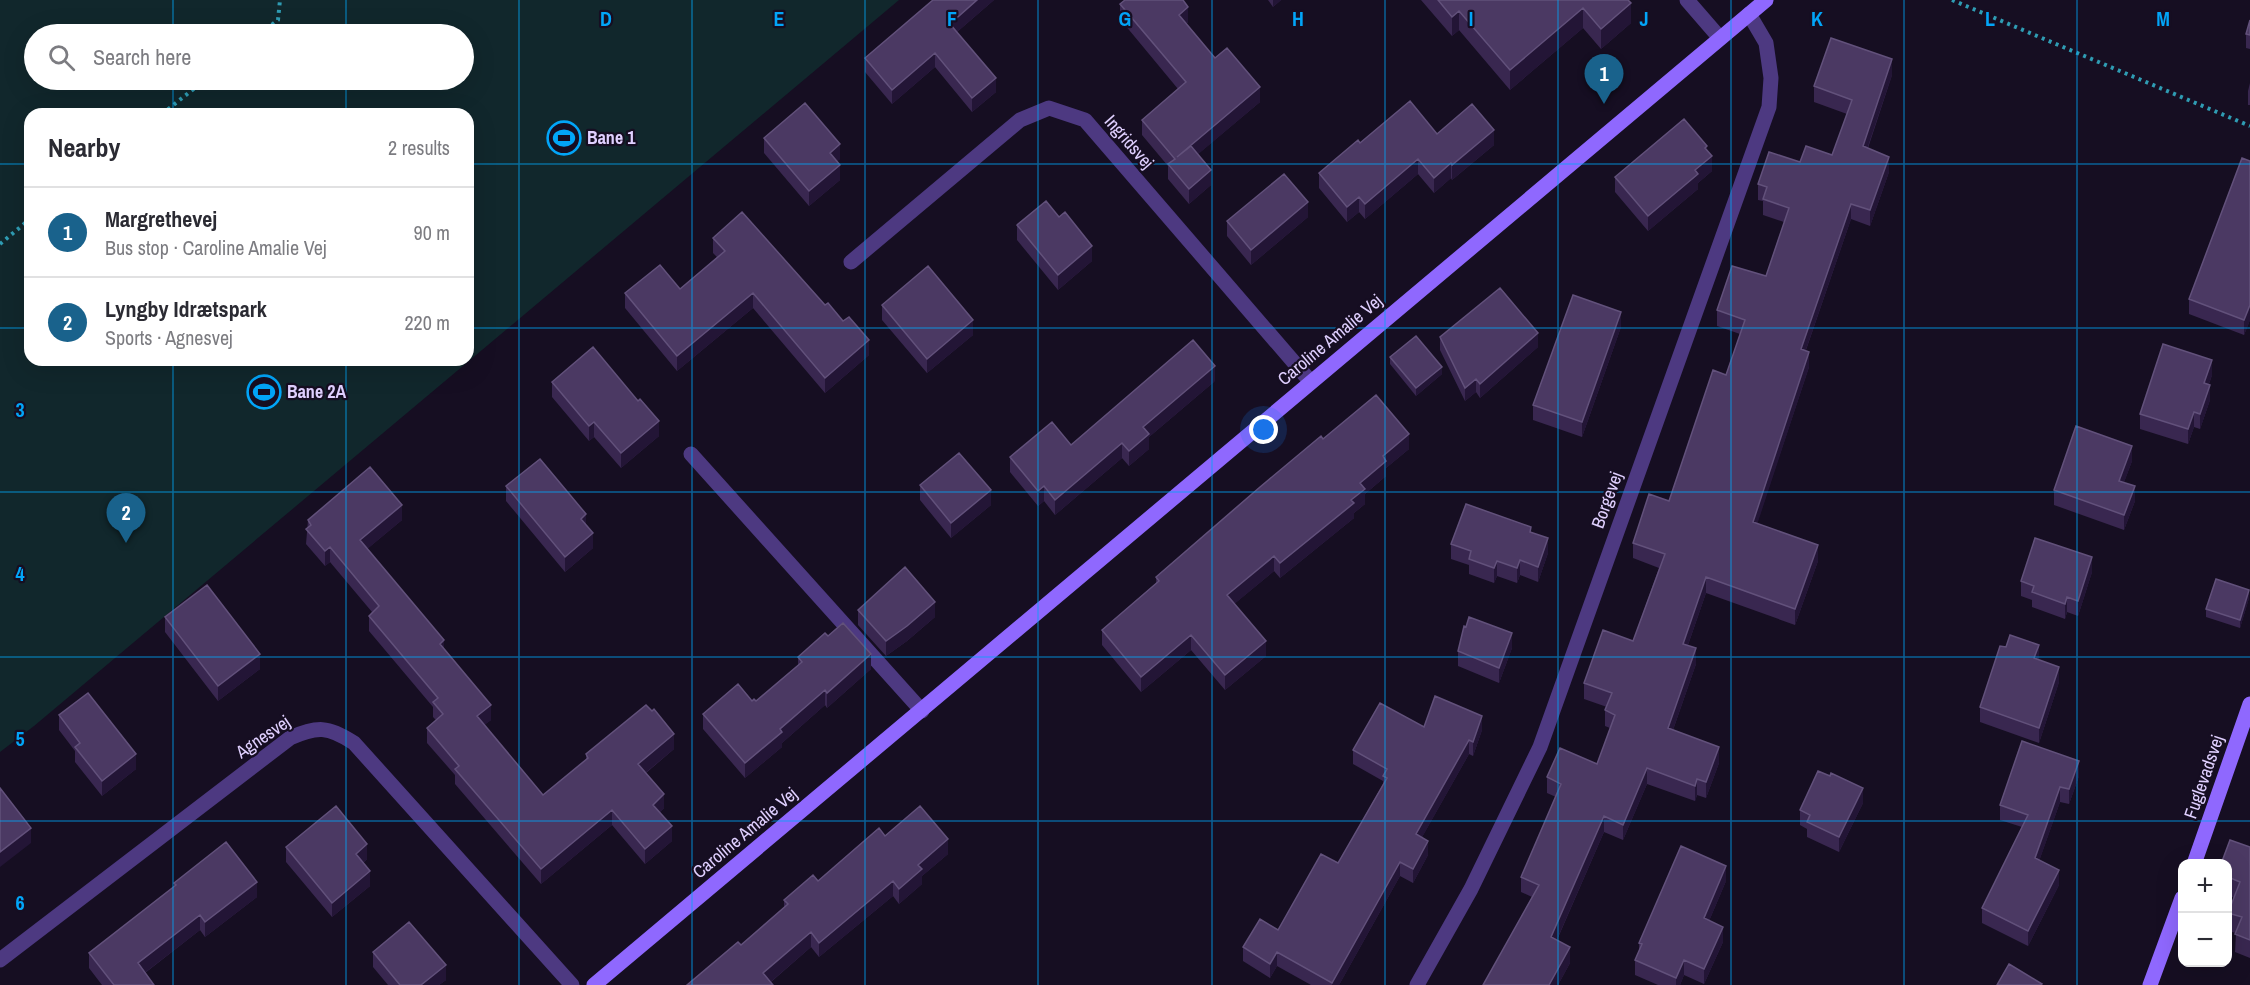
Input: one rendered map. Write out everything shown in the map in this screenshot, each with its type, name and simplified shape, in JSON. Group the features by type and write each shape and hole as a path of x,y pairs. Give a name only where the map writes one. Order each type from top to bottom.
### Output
{"street":[{"path":"1687,0 1719,38"},
{"name":"Caroline Amalie Vej","path":"594,985 1766,0"},
{"name":"Borgevej","path":"1417,985 1471,889 1540,747 1769,107 1771,78 1766,43 1749,14"},
{"name":"Ingridsvej","path":"851,262 1020,120 1048,108 1084,120 1310,381"},
{"path":"691,454 922,711"},
{"name":"Fuglevadsvej","path":"2196,859 2250,704"},
{"name":"Agnesvej","path":"0,960 290,738 305,731 322,728 337,732 354,742 572,985"},
{"path":"2150,985 2178,909"}],"path":[{"path":"273,24 278,20 280,0"},
{"path":"1952,0 2250,126"},
{"path":"170,108 192,90"},
{"path":"0,244 24,224"}],"green space":[{"path":"0,0 899,0 474,357 474,108 24,108 24,366 463,366 34,726 0,752"}],"building":[{"path":"933,0 977,0 950,24 996,78 972,98 935,53 892,90 865,58"},
{"path":"1125,0 1183,0 1188,7 1179,15 1215,58 1227,48 1260,87 1177,157 1191,146 1211,170 1189,189 1168,164 1175,159 1142,120 1186,82 1120,4"},
{"path":"1438,0 1628,0 1631,3 1601,29 1583,8 1510,70 1459,11 1452,17"},
{"path":"2250,20 2250,35 2246,34"},
{"path":"1831,38 1892,59 1863,146 1889,157 1870,210 1851,204 1801,349 1809,352 1753,522 1818,545 1795,609 1706,577 1683,644 1696,648 1668,728 1719,747 1706,782 1697,779 1695,786 1647,768 1623,825 1604,816 1551,937 1570,947 1549,985 1483,985 1539,885 1521,877 1561,784 1547,777 1560,748 1597,764 1615,715 1605,710 1612,693 1584,683 1603,630 1633,641 1665,554 1633,543 1649,494 1669,501 1713,370 1726,375 1745,320 1717,310 1732,266 1766,276 1789,208 1763,199 1767,187 1758,184 1769,152 1800,162 1806,146 1832,155 1852,100 1814,86"},
{"path":"1410,101 1437,134 1472,104 1494,130 1434,178 1418,159 1365,204 1359,197 1347,207 1319,173 1358,140 1360,143"},
{"path":"805,103 840,144 830,153 840,165 809,191 764,138"},
{"path":"1684,119 1707,146 1705,148 1712,156 1695,170 1698,174 1648,216 1615,177"},
{"path":"2242,158 2250,161 2250,305 2244,320 2189,299"},
{"path":"1284,174 1308,202 1251,250 1227,221"},
{"path":"1046,201 1059,217 1065,212 1092,246 1058,275 1017,225"},
{"path":"742,212 825,305 828,303 843,321 849,317 869,340 825,378 753,293 677,356 625,293 660,265 680,289 725,251 713,238"},
{"path":"928,266 973,320 927,359 882,305"},
{"path":"1500,288 1538,333 1480,384 1476,379 1465,388 1440,337"},
{"path":"1573,295 1621,312 1582,422 1533,405"},
{"path":"1416,336 1442,367 1416,388 1390,357"},
{"path":"1193,340 1215,366 1143,427 1149,434 1129,451 1122,443 1055,500 1044,486 1038,491 1010,457 1052,422 1071,445"},
{"path":"2163,344 2212,360 2204,383 2210,385 2200,414 2194,412 2188,429 2140,414"},
{"path":"593,347 638,401 640,399 659,421 621,453 594,422 589,426 552,382"},
{"path":"1376,395 1409,434 1383,456 1386,461 1360,483 1365,489 1351,500 1354,503 1280,563 1274,556 1227,595 1266,641 1225,675 1191,635 1141,677 1102,630 1159,581 1156,577 1260,487 1321,436 1323,439"},
{"path":"2076,426 2132,446 2119,481 2135,486 2124,515 2054,490"},
{"path":"959,453 991,490 951,523 920,485"},
{"path":"540,459 586,514 581,519 593,533 565,557 506,486"},
{"path":"370,467 402,505 360,540 444,640 440,644 491,705 477,716 543,795 588,758 586,754 646,705 652,711 654,709 674,734 638,764 664,794 653,805 672,826 645,849 612,810 541,869 455,769 459,766 427,728 443,714 433,702 438,698 369,616 379,606 330,547 325,551 306,529 311,525 308,520"},
{"path":"1466,504 1531,527 1530,532 1548,538 1538,567 1520,560 1517,568 1497,561 1494,568 1469,559 1471,551 1451,544"},
{"path":"2035,538 2092,557 2078,601 2067,597 2065,604 2032,592 2034,586 2021,581"},
{"path":"905,567 935,602 886,641 858,610"},
{"path":"2216,579 2249,590 2240,620 2206,609"},
{"path":"207,585 260,654 218,686 165,617"},
{"path":"1469,617 1512,633 1499,668 1458,651 1464,626 1466,627"},
{"path":"843,623 871,654 827,693 825,690 780,729 782,732 745,763 703,714 738,684 752,701 754,699 756,701 802,662 798,657 825,633 828,636"},
{"path":"2010,635 2039,645 2034,658 2059,667 2039,728 1980,707 2000,646 2006,647"},
{"path":"88,693 136,754 102,781 75,747 80,743 59,715"},
{"path":"1435,696 1482,716 1473,742 1469,740 1416,834 1428,841 1413,869 1400,862 1332,983 1277,952 1270,964 1243,947 1260,919 1278,930 1321,854 1338,863 1387,778 1383,776 1387,769 1353,750 1380,703 1424,727"},
{"path":"2022,741 2079,761 2069,789 2060,787 2035,858 2059,870 2028,931 1982,908 2028,815 2000,805"},
{"path":"1818,771 1830,776 1831,773 1863,788 1839,837 1807,822 1810,815 1800,810"},
{"path":"0,788 31,828 0,852"},
{"path":"336,806 367,844 356,854 370,871 332,903 286,847"},
{"path":"920,806 948,839 918,865 922,869 899,889 893,881 819,943 811,932 763,973 773,985 687,985 738,942 741,945 788,904 784,900 813,875 818,881 879,828 885,836"},
{"path":"2230,840 2250,847 2250,940 2235,934 2242,917 2232,914 2232,903 2240,882 2232,879 2232,859 2223,859"},
{"path":"226,842 257,882 205,922 200,915 138,963 154,985 114,985 89,953 176,885 174,883"},
{"path":"1681,846 1726,866 1704,918 1723,927 1704,969 1684,960 1676,978 1635,960 1642,944 1639,943"},
{"path":"409,922 446,965 421,985 400,985 373,952"},
{"path":"2009,964 2042,984 1997,985"}],"place":[{"name":"Margrethevej","path":"1604,104"},
{"name":"Bane 1","path":"564,138"},
{"name":"Bane 2A","path":"264,392"},
{"name":"Lyngby Idrætspark","path":"126,543"}]}
